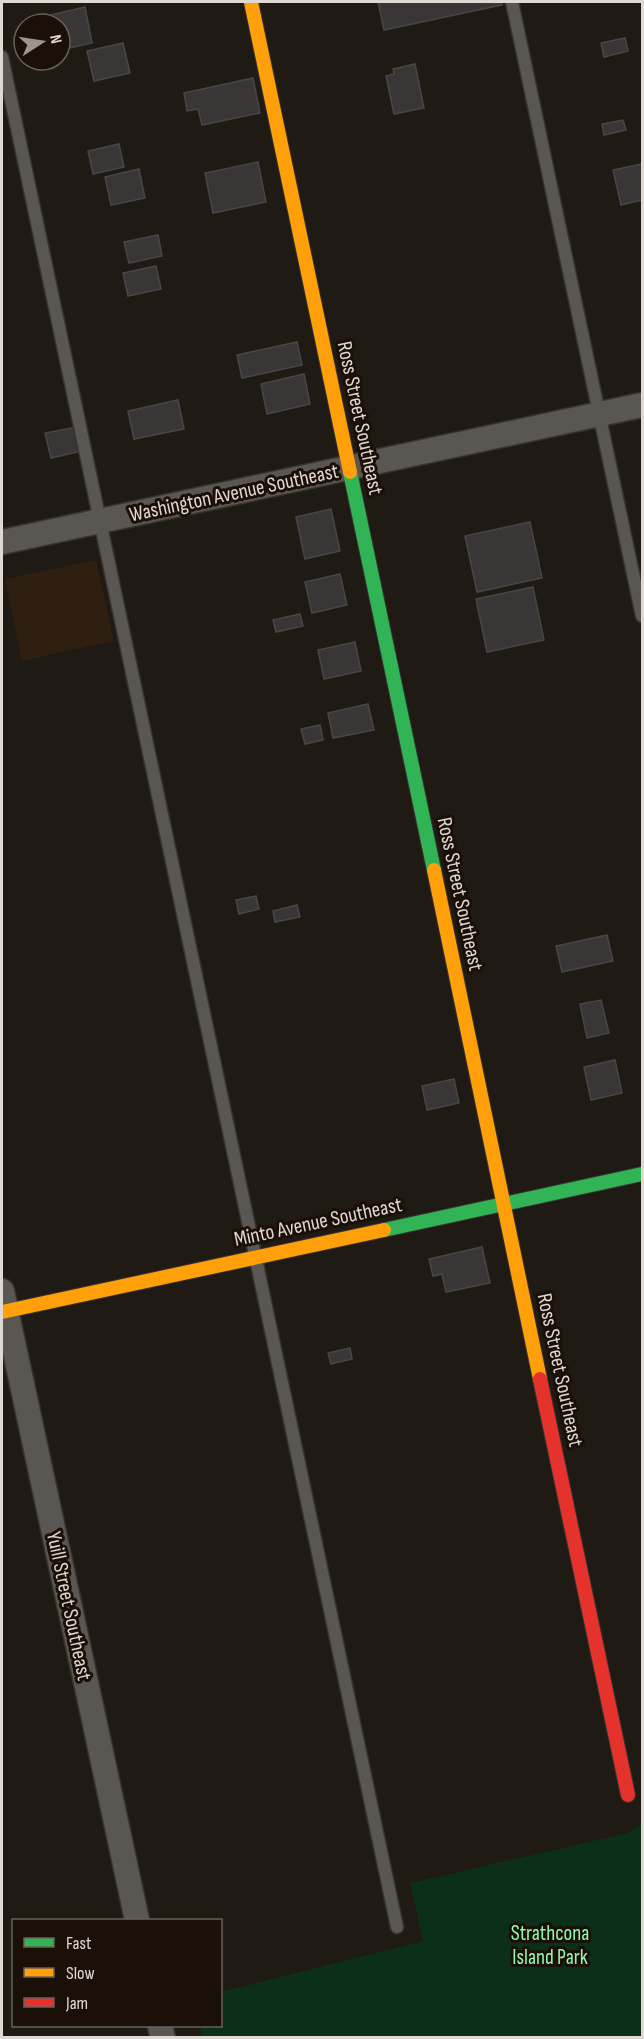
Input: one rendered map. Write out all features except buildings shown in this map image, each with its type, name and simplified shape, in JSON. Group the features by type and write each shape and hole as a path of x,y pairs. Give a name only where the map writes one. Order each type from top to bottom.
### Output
{"street":[{"name":"Ross Street Southeast","path":"251,2 628,1795"},
{"name":"Washington Avenue Southeast","path":"2,542 642,405"},
{"name":"Minto Avenue Southeast","path":"3,1305 255,1257 642,1174"},
{"name":"Yuill Street Southeast","path":"3,1305 137,1919"}],"lane":[{"path":"512,2 642,616"},
{"path":"2,57 397,1927"}],"shaded area":[{"path":"96,560 114,641 22,661 5,579"}],"green space":[{"name":"Strathcona Island Park","path":"642,1823 642,2037 202,2037 200,2027 222,2027 222,1992 423,1941 410,1883 628,1833"}],"traffic: fast":[{"path":"350,472 434,870"},
{"path":"384,1230 642,1174"}],"traffic: slow":[{"path":"251,2 350,472"},
{"path":"434,870 540,1379"},
{"path":"2,1312 384,1230"}],"traffic: jam":[{"path":"540,1379 628,1795"}]}
